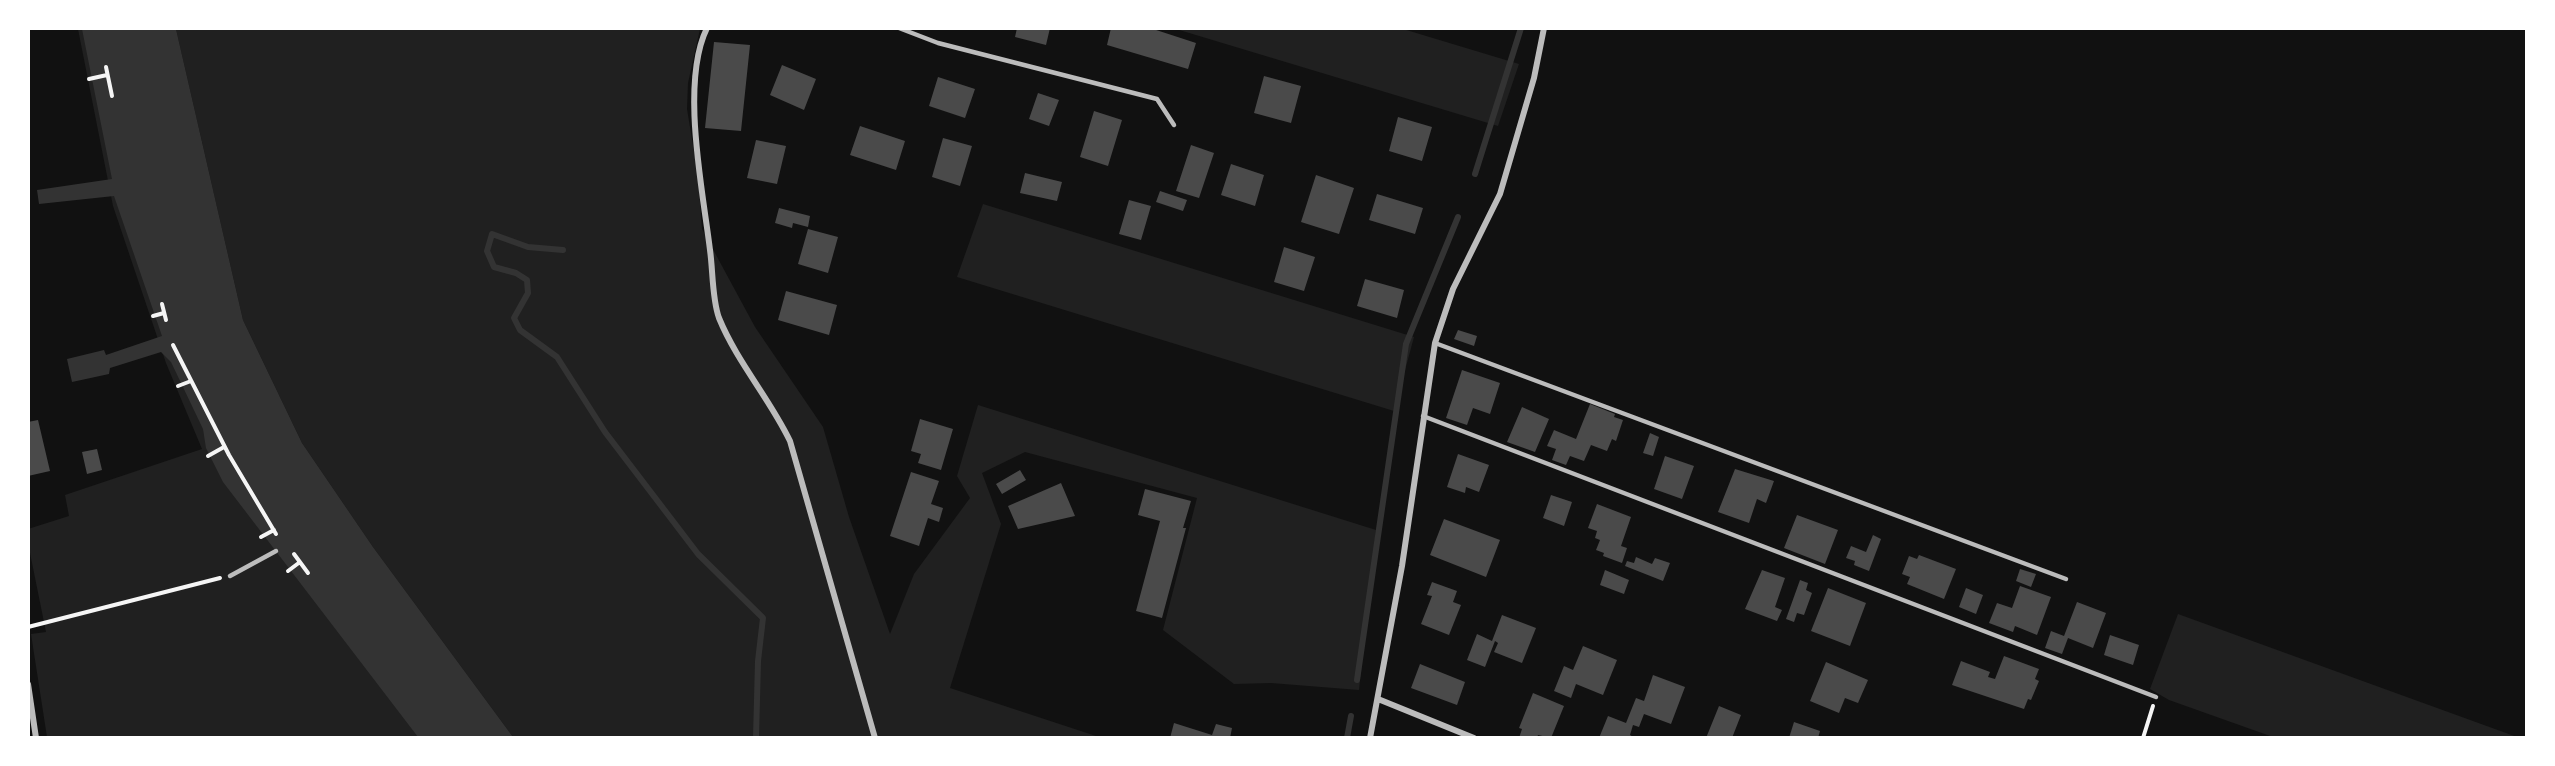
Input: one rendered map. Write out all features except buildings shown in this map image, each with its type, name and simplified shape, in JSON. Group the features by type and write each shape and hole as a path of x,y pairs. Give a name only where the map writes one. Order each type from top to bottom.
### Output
{"street":[{"path":"707,28 694,84 694,121 718,316 734,348 776,411 790,441 875,738"},
{"path":"1370,738 1402,566 1435,342 1453,290 1500,194 1534,78 1544,28"},
{"path":"28,684 36,738"},
{"path":"1378,699 1474,738"}],"lane":[{"path":"899,28 938,43 1157,99 1174,125"},
{"path":"1435,342 2066,579"},
{"path":"1423,416 2156,697"},
{"path":"230,576 276,551"}],"path":[{"path":"106,67 112,96"},
{"path":"88,79 107,75"},
{"path":"162,304 166,320"},
{"path":"153,316 164,313"},
{"path":"173,345 224,447 275,532 261,537"},
{"path":"178,386 191,381"},
{"path":"208,456 224,447"},
{"path":"294,554 308,573"},
{"path":"288,571 300,562"},
{"path":"28,627 230,576"},
{"path":"2143,738 2156,697"}],"shaded area":[{"path":"78,29 142,29 217,345 473,737 47,737 31,634 46,632 29,548 28,529 69,516 65,495 202,449 166,363 113,206"},
{"path":"82,29 176,29 243,320 302,443 373,547 513,737 418,737 223,482 206,448 203,429 171,362 161,352 110,368 109,374 72,382 67,359 104,350 106,355 162,336 114,196 39,204 37,190 112,179"},
{"path":"176,29 700,29 688,83 687,109 698,176 702,229 755,327 823,427 849,517 890,634 914,574 970,498 957,476 978,405 1376,530 1359,690 1271,683 1234,684 1163,630 1197,498 1025,452 982,473 1001,524 950,688 1099,737 513,737 373,547 302,443 243,320"},
{"path":"1176,29 1403,29 1519,64 1498,126"},
{"path":"983,204 1414,337 1394,411 957,277"},
{"path":"2178,614 2517,737 2273,737 2169,700 2150,689"}],"waterway":[{"path":"1475,174 1521,28"},
{"path":"1357,680 1406,344 1458,217"},
{"path":"563,250 528,247 492,234 487,251 494,267 516,273 527,280 528,293 514,318 520,330 557,357 605,432 698,554 763,618 758,661 756,738"},
{"path":"1347,738 1351,716"}]}
